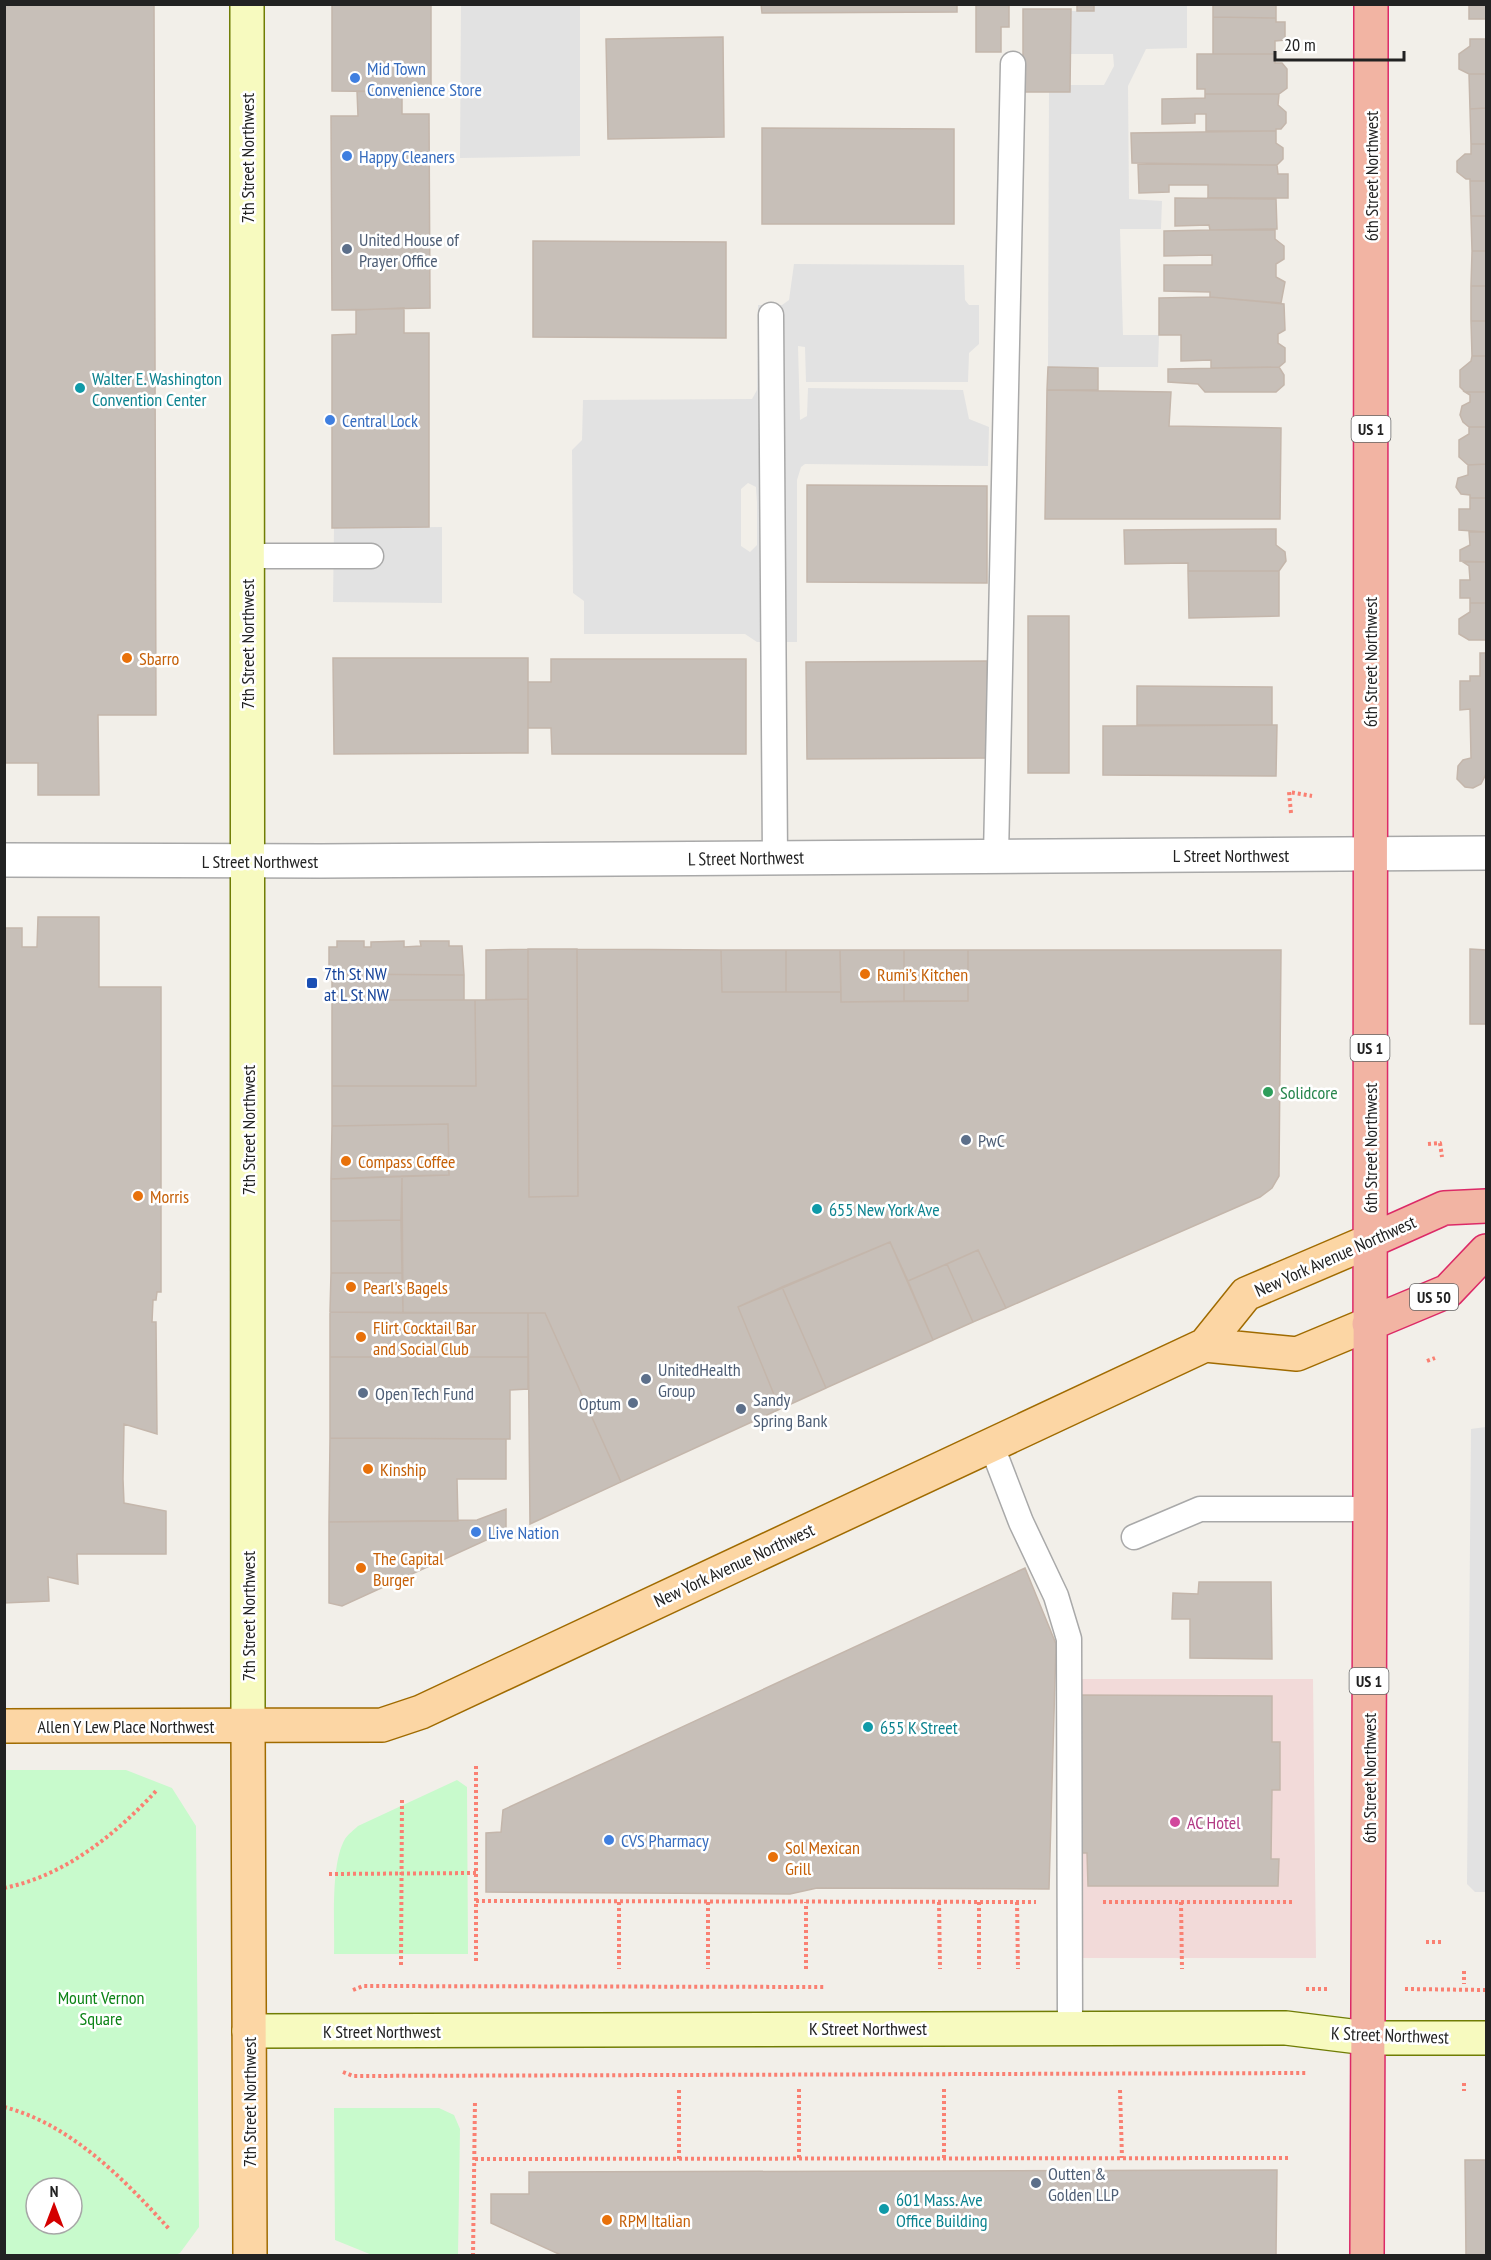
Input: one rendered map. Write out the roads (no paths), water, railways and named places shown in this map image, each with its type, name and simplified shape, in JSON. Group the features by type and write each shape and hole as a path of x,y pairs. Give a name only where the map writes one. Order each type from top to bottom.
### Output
{"highway":[{"name":"6th Street Northwest","path":"1367,2256 1371,4"},
{"name":"New York Avenue Northwest","path":"1370,1241 1444,1208 1486,1206"},
{"name":"US 50","path":"1369,1324 1448,1291 1486,1251"}],"main road":[{"name":"7th Street Northwest","path":"247,4 250,2256"},
{"name":"New York Avenue Northwest","path":"248,1726 382,1725 421,1712 1205,1345 1246,1294 1370,1241"},
{"path":"1205,1345 1297,1354 1369,1324"},
{"name":"Allen Y Lew Place Northwest","path":"4,1726 248,1726"},
{"name":"K Street Northwest","path":"249,2031 1287,2028 1367,2038 1486,2038"}],"street":[{"name":"L Street Northwest","path":"4,860 248,861 1486,854"}],"lane":[{"path":"996,856 1013,64"},
{"path":"771,315 775,858"},
{"path":"248,556 371,556"},
{"path":"991,1444 1021,1522 1056,1596 1069,1639 1070,2027"},
{"path":"1134,1537 1200,1509 1370,1509"}],"place":[{"name":"Mid Town Convenience Store","path":"355,78"},
{"name":"Happy Cleaners","path":"347,156"},
{"name":"United House of Prayer Office","path":"347,249"},
{"name":"Walter E. Washington Convention Center","path":"80,388"},
{"name":"Central Lock","path":"330,420"},
{"name":"Sbarro","path":"127,658"},
{"name":"Rumi’s Kitchen","path":"865,974"},
{"name":"7th St NW at L St NW","path":"312,983"},
{"name":"Solidcore","path":"1268,1092"},
{"name":"PwC","path":"966,1140"},
{"name":"Compass Coffee","path":"346,1161"},
{"name":"Morris","path":"138,1196"},
{"name":"655 New York Ave","path":"817,1209"},
{"name":"Pearl's Bagels","path":"351,1287"},
{"name":"Flirt Cocktail Bar and Social Club","path":"361,1337"},
{"name":"UnitedHealth Group","path":"646,1379"},
{"name":"Open Tech Fund","path":"363,1393"},
{"name":"Optum","path":"633,1403"},
{"name":"Sandy Spring Bank","path":"741,1409"},
{"name":"Kinship","path":"368,1469"},
{"name":"Live Nation","path":"476,1532"},
{"name":"The Capital Burger","path":"361,1568"},
{"name":"655 K Street","path":"868,1727"},
{"name":"AC Hotel","path":"1175,1822"},
{"name":"CVS Pharmacy","path":"609,1840"},
{"name":"Sol Mexican Grill","path":"773,1857"},
{"name":"Outten & Golden LLP","path":"1036,2183"},
{"name":"601 Mass. Ave Office Building","path":"884,2209"},
{"name":"RPM Italian","path":"607,2220"}],"park label":[{"name":"Mount Vernon Square","path":"101,2007"}]}
